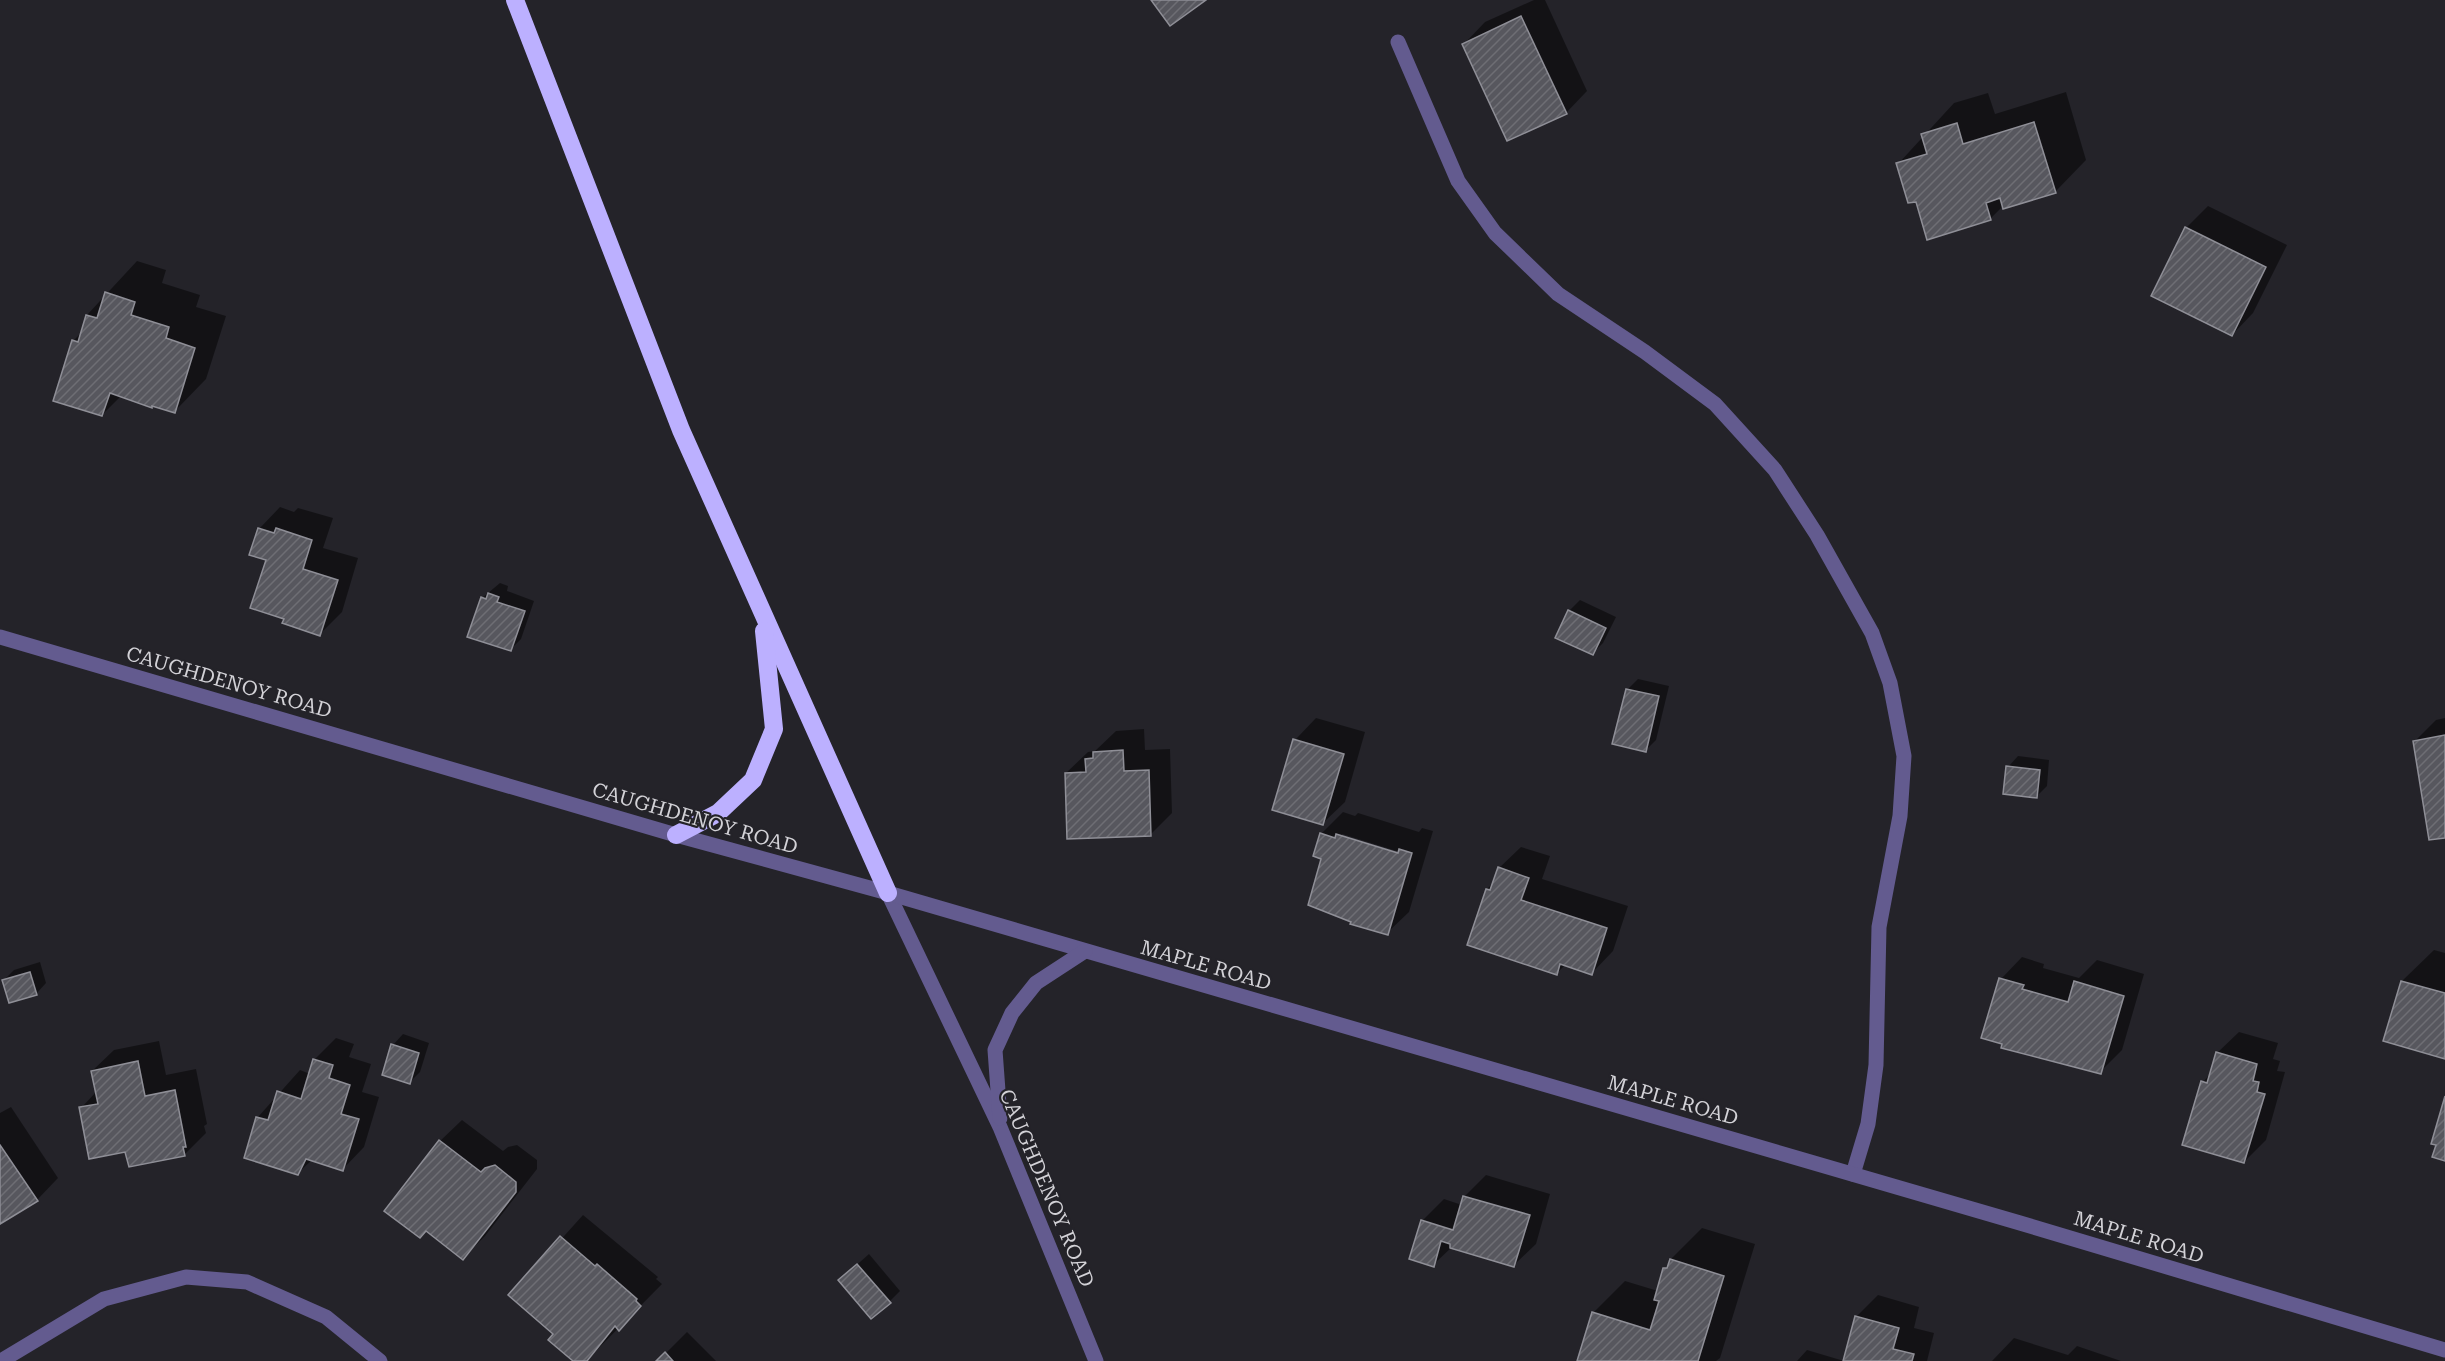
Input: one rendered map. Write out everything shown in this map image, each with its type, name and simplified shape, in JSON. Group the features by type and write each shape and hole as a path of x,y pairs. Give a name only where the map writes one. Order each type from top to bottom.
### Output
{"highway":[{"path":"515,0 681,430 888,893"},
{"path":"676,836 718,813 753,780 774,729 762,615"}],"street":[{"path":"1398,42 1458,181 1495,233 1558,294 1645,352 1715,404 1775,470 1817,536 1872,633 1890,683 1904,756 1900,816 1879,927 1876,1065 1869,1124 1853,1174"},
{"name":"CAUGHDENOY ROAD","path":"0,637 676,836 888,893 1000,1127 1096,1361"},
{"name":"MAPLE ROAD","path":"888,893 1853,1174 2445,1350"},
{"path":"1000,1127 995,1050 1012,1013 1036,983 1085,951"},
{"path":"1,1361 104,1299 186,1277 247,1282 326,1317 380,1361"}],"building":[{"path":"1151,0 1206,0 1170,26"},
{"path":"1521,16 1567,114 1507,141 1462,44"},
{"path":"2034,122 2056,193 2003,209 2000,198 1986,203 1991,220 1927,240 1916,202 1908,203 1896,163 1927,154 1921,134 1957,123 1963,144"},
{"path":"2185,227 2266,267 2232,336 2151,296"},
{"path":"105,292 135,302 131,315 169,327 166,338 195,348 175,413 152,406 152,408 110,393 102,416 53,401 72,340 78,342 86,315 97,318"},
{"path":"258,528 274,533 276,528 312,540 303,569 338,580 320,636 282,623 284,619 250,608 266,560 249,555"},
{"path":"488,593 499,597 497,602 525,611 511,651 467,637 481,597 486,599"},
{"path":"1568,610 1606,628 1593,655 1555,638"},
{"path":"1626,689 1659,696 1646,752 1612,744"},
{"path":"2445,735 2445,838 2429,840 2413,741"},
{"path":"1293,739 1344,754 1323,825 1272,810"},
{"path":"1123,750 1124,771 1149,770 1151,836 1067,839 1065,773 1086,772 1085,759 1093,758 1093,752"},
{"path":"2006,766 2040,770 2037,798 2003,794"},
{"path":"1320,833 1335,838 1336,834 1398,853 1399,849 1412,853 1388,935 1350,924 1351,922 1308,905 1321,859 1313,856"},
{"path":"1498,867 1529,878 1521,900 1607,928 1592,975 1560,964 1557,975 1467,945 1486,889 1490,890"},
{"path":"30,972 37,995 9,1003 2,980"},
{"path":"1999,978 2024,985 2022,989 2068,1002 2074,981 2124,996 2101,1074 2001,1048 2002,1044 1981,1038"},
{"path":"2401,981 2445,993 2445,1059 2383,1041"},
{"path":"391,1044 419,1053 410,1084 382,1075"},
{"path":"2216,1052 2257,1064 2253,1081 2259,1082 2257,1092 2265,1094 2244,1163 2182,1145 2201,1081 2207,1083"},
{"path":"313,1059 333,1065 329,1078 350,1085 341,1114 359,1119 343,1171 306,1159 298,1175 244,1158 256,1117 268,1120 277,1091 301,1099"},
{"path":"138,1061 145,1096 175,1090 186,1147 183,1147 185,1156 129,1167 125,1152 89,1159 79,1107 98,1104 91,1071"},
{"path":"2445,1096 2445,1161 2432,1157 2436,1145 2431,1144"},
{"path":"439,1140 481,1172 495,1165 516,1182 516,1192 463,1260 426,1231 420,1238 384,1211"},
{"path":"0,1145 38,1201 0,1224"},
{"path":"1463,1196 1530,1215 1514,1267 1450,1248 1450,1244 1441,1241 1434,1267 1409,1259 1421,1220 1453,1230"},
{"path":"560,1236 595,1266 597,1264 637,1299 636,1301 641,1306 619,1331 615,1326 587,1361 573,1361 548,1340 553,1334 508,1295"},
{"path":"1670,1259 1724,1276 1698,1361 1577,1361 1592,1312 1650,1330 1659,1301 1654,1300 1663,1268 1667,1268"},
{"path":"857,1264 891,1303 871,1319 838,1280"},
{"path":"1855,1316 1899,1328 1893,1349 1914,1354 1912,1361 1843,1361"},
{"path":"665,1352 673,1361 656,1361"}]}
